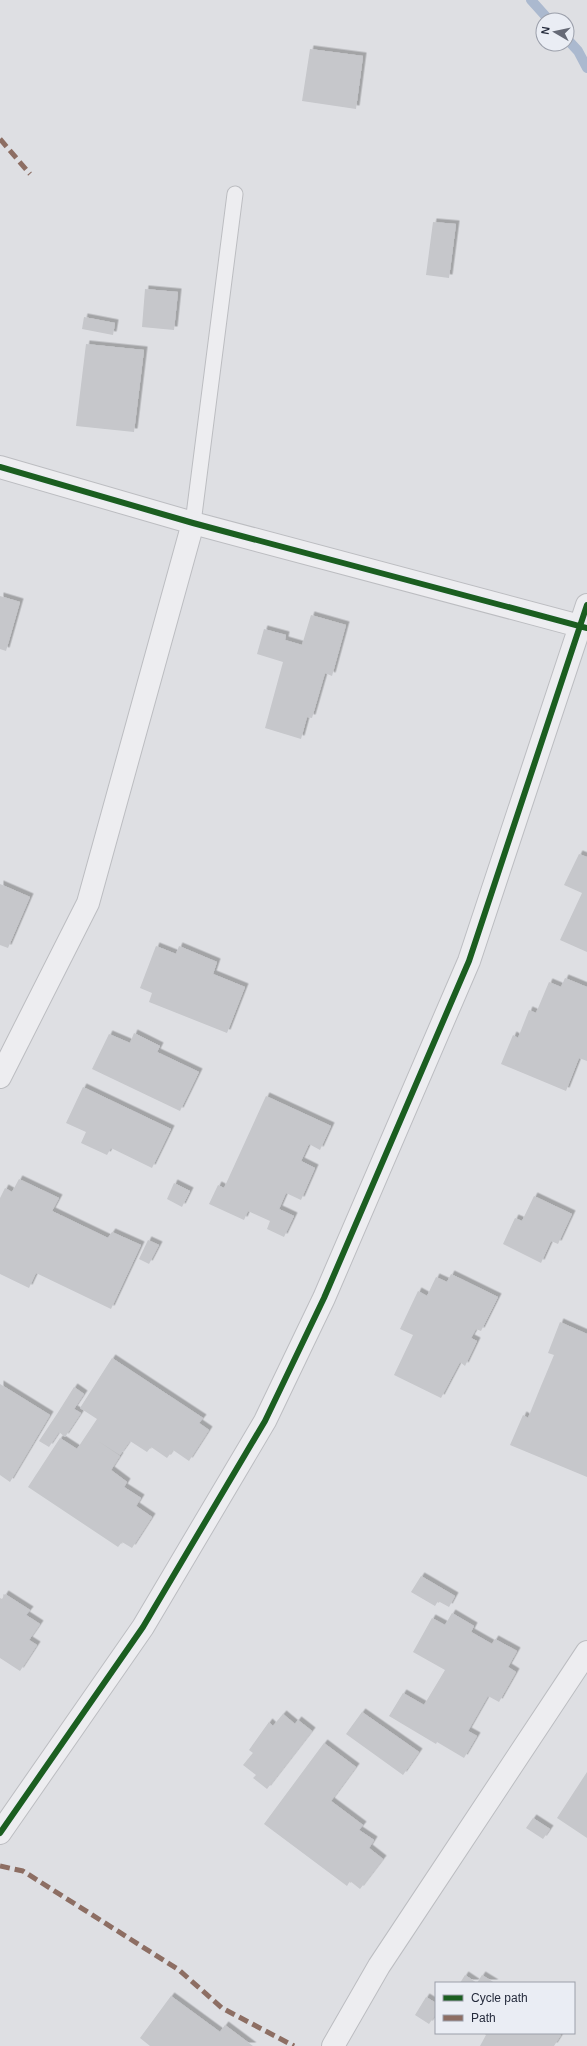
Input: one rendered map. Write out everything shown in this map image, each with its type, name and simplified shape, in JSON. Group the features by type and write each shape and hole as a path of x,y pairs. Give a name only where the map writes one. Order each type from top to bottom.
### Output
{"street":[{"path":"0,467 193,523 584,627"},
{"path":"0,1077 88,903 193,523"},
{"path":"0,1833 143,1626 264,1421 324,1298 469,961 584,627 587,605"},
{"path":"333,2046 379,1966 587,1652"}],"lane":[{"path":"193,523 235,194"}],"building":[{"path":"310,49 363,56 356,109 302,101"},
{"path":"433,222 456,224 449,278 426,275"},
{"path":"145,289 178,292 174,330 142,327"},
{"path":"84,317 115,323 113,335 82,329"},
{"path":"86,344 144,350 134,432 76,426"},
{"path":"0,596 20,602 6,651 0,649"},
{"path":"311,615 346,625 332,676 325,673 312,718 307,717 301,739 265,728 283,662 257,654 264,629 286,635 285,640 302,645"},
{"path":"579,854 587,857 587,952 560,940 582,893 564,885"},
{"path":"0,884 30,897 8,948 0,945"},
{"path":"156,946 176,954 179,946 217,962 213,974 245,987 227,1033 149,1002 152,993 140,988"},
{"path":"565,978 587,987 587,1061 579,1058 566,1091 501,1064 513,1035 518,1038 529,1010 536,1013 549,982 561,987"},
{"path":"134,1033 160,1046 157,1052 199,1072 180,1111 92,1069 109,1034 130,1043"},
{"path":"83,1087 171,1129 152,1168 111,1148 107,1155 81,1143 86,1132 66,1123"},
{"path":"266,1096 331,1126 320,1150 309,1144 301,1161 315,1168 301,1200 286,1193 279,1209 294,1216 284,1237 267,1229 270,1221 248,1211 244,1220 209,1204 218,1185 224,1188"},
{"path":"19,1179 59,1198 52,1211 108,1238 112,1232 141,1245 111,1309 36,1273 29,1288 0,1274 0,1198 5,1188 12,1192"},
{"path":"174,1183 190,1191 182,1207 167,1199"},
{"path":"534,1196 572,1214 558,1244 551,1241 541,1263 503,1244 515,1218 522,1221"},
{"path":"148,1240 159,1245 149,1264 139,1259"},
{"path":"451,1274 498,1297 481,1331 476,1329 471,1338 477,1341 465,1366 460,1362 441,1398 394,1375 413,1335 400,1329 418,1291 427,1296 436,1277 447,1282"},
{"path":"560,1322 587,1334 587,1477 510,1445 523,1415 528,1418 554,1355 548,1353"},
{"path":"112,1358 203,1418 199,1423 209,1430 189,1461 173,1450 167,1458 151,1447 147,1452 130,1441 120,1455 98,1441 120,1456 111,1470 127,1482 124,1487 141,1498 136,1506 152,1517 132,1548 122,1542 118,1547 28,1487 60,1438 77,1449 97,1419 80,1408"},
{"path":"0,1384 50,1415 10,1482 0,1475"},
{"path":"74,1387 84,1394 74,1409 81,1413 65,1437 59,1432 49,1447 39,1441"},
{"path":"421,1576 455,1596 449,1607 438,1601 435,1606 411,1592"},
{"path":"5,1594 30,1610 26,1615 40,1624 29,1640 37,1645 20,1671 0,1658 0,1598 2,1599"},
{"path":"452,1613 474,1626 471,1632 492,1644 495,1639 517,1651 508,1667 516,1672 499,1702 488,1696 468,1731 477,1736 464,1758 437,1742 436,1744 389,1716 403,1693 424,1705 445,1670 413,1652 432,1618 445,1625"},
{"path":"362,1712 419,1752 403,1775 346,1734"},
{"path":"283,1714 295,1724 298,1720 312,1731 267,1789 253,1778 256,1775 243,1765 253,1753 249,1750 269,1722 273,1726"},
{"path":"324,1743 356,1767 331,1801 363,1825 359,1830 374,1840 369,1848 383,1859 360,1889 350,1881 347,1886 264,1824"},
{"path":"587,1772 587,1838 557,1818"},
{"path":"533,1818 550,1829 543,1839 526,1828"},
{"path":"465,1975 476,1982 461,1982"},
{"path":"482,1975 493,1982 478,1982"},
{"path":"171,1996 220,2032 225,2025 253,2046 150,2046 140,2038"},
{"path":"426,1997 435,2002 435,2015 429,2024 415,2015"},
{"path":"484,2034 561,2035 554,2046 480,2046 486,2035"}],"waterway":[{"path":"531,0 542,12"},
{"path":"575,48 587,68"}],"marked path":[{"path":"0,139 30,174"},
{"path":"0,1866 23,1871 179,1970 222,2008 294,2046"}],"cycle path":[{"path":"0,467 193,523 587,628"},
{"path":"0,1833 143,1627 265,1421 324,1298 469,961 587,605"}]}
